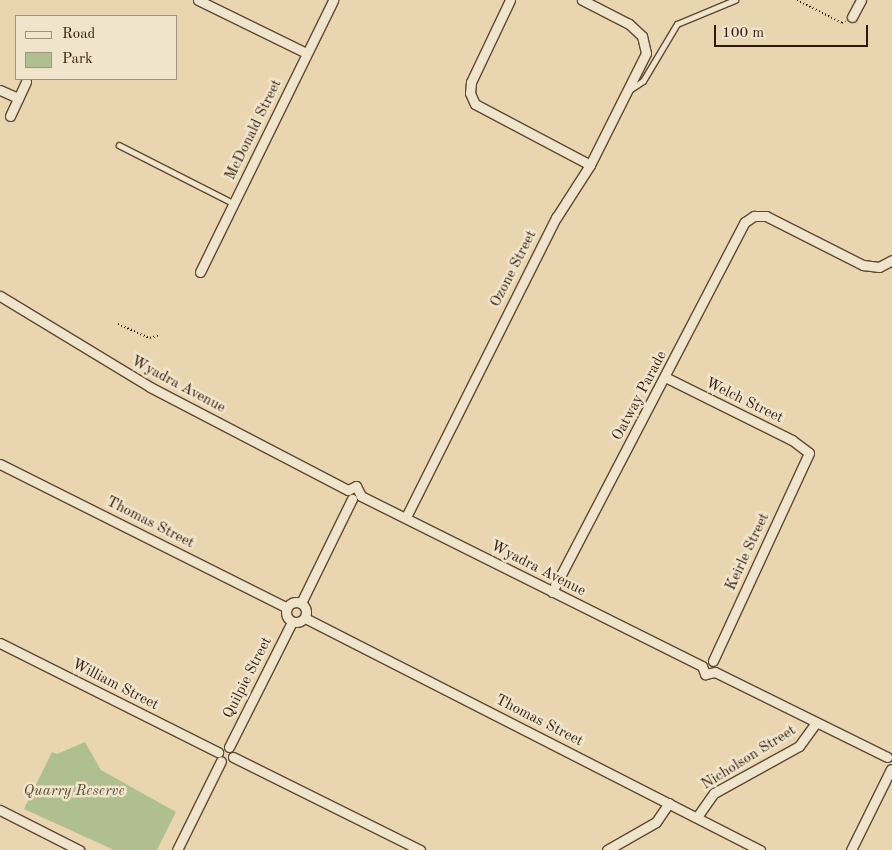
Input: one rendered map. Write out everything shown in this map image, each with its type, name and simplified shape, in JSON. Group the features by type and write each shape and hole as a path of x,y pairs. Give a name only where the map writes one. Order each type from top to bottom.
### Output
{"street":[{"path":"198,0 306,53"},
{"name":"McDonald Street","path":"200,272 332,0"},
{"path":"510,0 471,82 470,93 475,104 590,165"},
{"name":"Ozone Street","path":"406,517 556,218 590,165 646,53 642,36 629,24 582,0"},
{"path":"852,18 861,0"},
{"path":"10,116 26,82"},
{"path":"0,90 18,98"},
{"name":"Oatway Parade","path":"552,592 745,222 754,216 766,216 863,265 879,267 892,260"},
{"name":"Wyadra Avenue","path":"0,296 150,387 348,490 356,486 361,496 702,666 705,674 715,672"},
{"name":"Welch Street","path":"665,377 792,440 809,453"},
{"name":"Keirle Street","path":"713,661 809,453"},
{"name":"Thomas Street","path":"0,464 287,608"},
{"path":"348,490 352,500"},
{"path":"301,603 352,500 361,496"},
{"path":"291,603 301,603 306,608 305,618 292,622 287,617 287,608 291,603"},
{"name":"Thomas Street","path":"305,618 760,850"},
{"name":"Quilpie Street","path":"229,747 292,622"},
{"name":"William Street","path":"0,643 218,752"},
{"path":"702,666 706,661 713,661 715,672 816,723 890,755 887,764 892,769 851,850"},
{"name":"Nicholson Street","path":"697,817 714,793 799,746 816,723"},
{"path":"177,850 221,761 218,752 222,746 229,747 233,757 420,850"},
{"path":"221,761 228,761 233,757"},
{"path":"607,850 656,822 670,803"},
{"path":"0,810 79,850"}],"lane":[{"path":"629,89 643,81 677,24 735,0"},
{"path":"120,145 233,203"}],"path":[{"path":"797,0 842,23 852,18"},
{"path":"118,324 150,338 159,335"}],"green space":[{"name":"Quarry Reserve","path":"85,742 101,770 176,812 157,850 114,850 24,809 52,752 57,754"}]}
